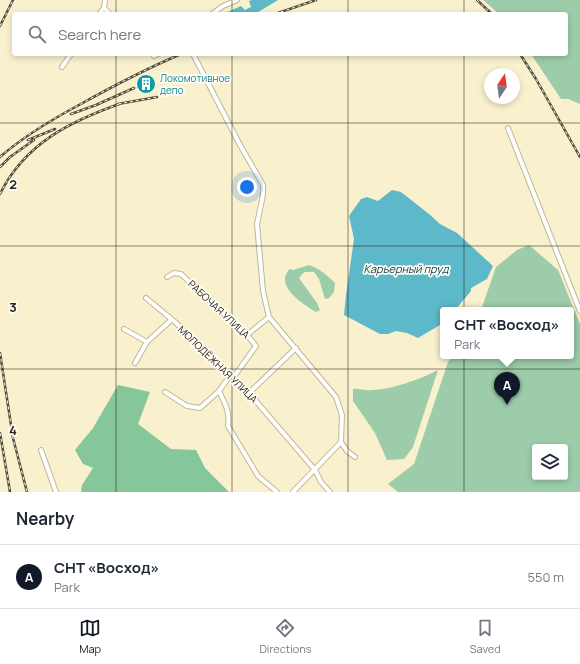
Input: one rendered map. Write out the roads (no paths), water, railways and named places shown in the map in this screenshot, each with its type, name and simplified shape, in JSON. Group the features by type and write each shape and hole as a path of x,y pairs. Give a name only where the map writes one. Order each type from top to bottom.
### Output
{"street":[{"path":"101,12 104,8 105,0"},
{"path":"215,12 223,6 237,0"},
{"path":"104,8 108,12"},
{"path":"62,67 69,56"},
{"path":"194,56 240,145 263,185 263,195 257,224 263,291 269,317 336,397 342,415 341,442 347,451 355,457"},
{"path":"508,128 580,310"},
{"name":"РАБОЧАЯ УЛИЦА","path":"167,277 174,273 181,274 247,335 256,346 233,378"},
{"name":"МОЛОДЁЖНАЯ УЛИЦА","path":"146,298 175,322 249,393 315,470 321,482 330,492"},
{"path":"247,335 269,317"},
{"path":"135,363 147,342 171,320"},
{"path":"124,329 147,342"},
{"path":"249,393 296,348"},
{"path":"165,392 187,406 200,408 229,378 233,378"},
{"path":"218,391 228,410 228,426 258,476 277,492"},
{"path":"294,492 341,442"},
{"path":"41,450 56,492"}],"water":[{"path":"278,0 258,12 228,12 241,6 245,10 251,7 249,1"},
{"name":"Карьерный пруд","path":"392,190 401,192 440,224 457,233 493,266 487,279 471,288 471,291 458,307 440,307 440,325 418,338 407,333 396,331 388,334 380,334 344,315 354,239 349,216 361,199 367,197 378,201"}],"railway":[{"path":"0,26 13,0"},
{"path":"281,12 316,0"},
{"path":"477,0 490,12"},
{"path":"0,157 28,135 58,116 104,91 177,56"},
{"path":"521,56 580,157"},
{"path":"71,114 96,105 134,88"},
{"path":"118,104 157,97"},
{"path":"0,194 10,176 22,161 51,136 85,118 122,103"},
{"path":"28,140 55,129"},
{"path":"0,167 10,157 34,140"},
{"path":"0,353 13,438 27,492"},
{"path":"0,433 10,492"}],"place":[{"name":"Локомотивное депо","path":"146,84"},
{"name":"СНТ «Восход»","path":"507,405"}]}
